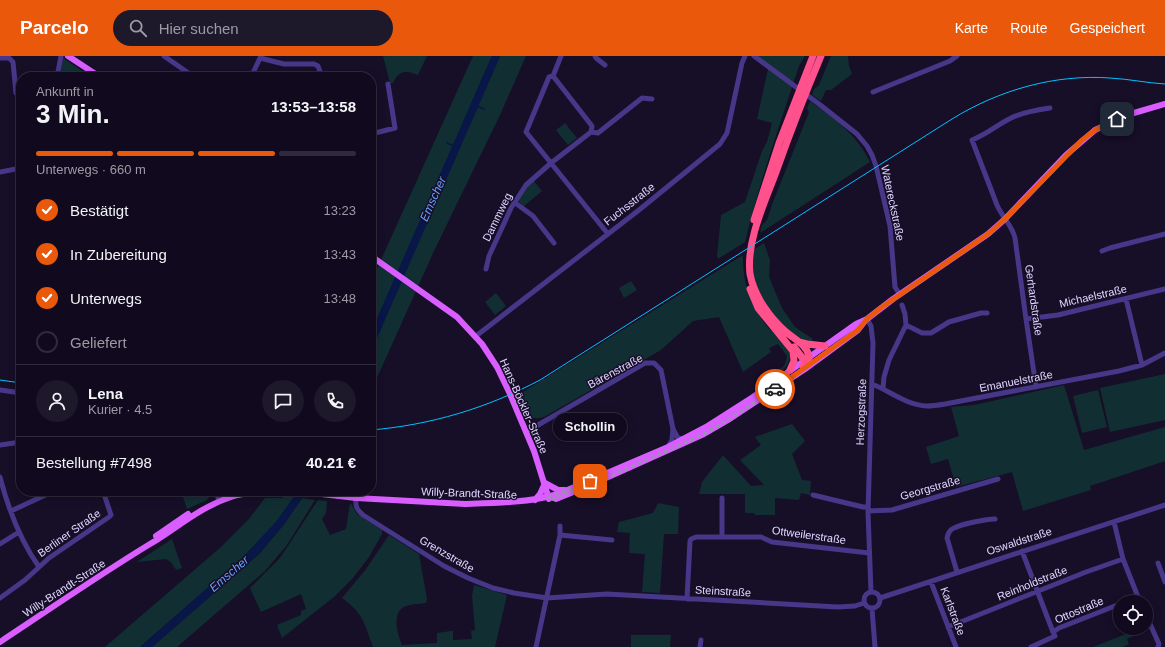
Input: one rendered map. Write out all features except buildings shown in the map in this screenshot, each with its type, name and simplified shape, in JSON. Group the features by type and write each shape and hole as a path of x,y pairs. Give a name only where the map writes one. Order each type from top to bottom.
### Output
{"highway":[{"path":"790,370 794,361 793,351 758,308 746,275 752,236 805,84 813,56"},
{"path":"805,84 821,56"},
{"path":"748,256 752,283 761,301 778,324 804,347 807,362"},
{"path":"751,292 761,308 807,362"},
{"path":"798,342 825,346"}],"main road":[{"path":"68,56 92,72"},
{"path":"807,362 825,346 856,324 867,319 988,234 1005,219 1066,155 1095,130 1127,115 1165,104"},
{"name":"Hans-Böckler-Straße","path":"376,259 457,317 476,336 497,367 534,451 549,499"},
{"path":"807,362 858,330 867,319"},
{"name":"Willy-Brandt-Straße","path":"462,504 520,502 549,499 684,439 716,422 790,370 807,362"},
{"name":"Willy-Brandt-Straße","path":"339,496 493,506 517,506 549,499 586,487 679,447 704,434 732,418 737,411 807,362"},
{"path":"535,500 539,496 545,483 558,490 567,490"},
{"name":"Willy-Brandt-Straße","path":"0,642 222,497"}],"street":[{"path":"58,72 61,56"},
{"path":"164,56 187,72"},
{"path":"561,56 553,76 549,77 526,132 608,234"},
{"path":"595,56 605,65"},
{"name":"Fuchsstraße","path":"476,336 608,234 720,144 727,133 742,63 745,56"},
{"name":"Watereckstraße","path":"754,56 857,134 872,155 879,175 890,226 895,287 900,295"},
{"path":"873,92 950,61 957,56"},
{"path":"254,72 261,57 284,64 314,64 318,66 320,72"},
{"path":"0,58 9,58 13,62 16,93"},
{"path":"553,76 592,126 591,132"},
{"path":"376,133 395,128 388,84"},
{"name":"Dammweg","path":"486,269 490,256 514,202 526,184 591,132 598,133 642,98 652,99"},
{"name":"Gerhardstraße","path":"1036,387 1013,229 997,205 972,140 985,135 1019,114 1050,108"},
{"path":"0,172 16,169"},
{"path":"514,202 533,216 554,243"},
{"path":"1102,251 1165,234"},
{"name":"Michaelstraße","path":"1026,319 1058,315 1165,289"},
{"path":"1126,299 1142,365"},
{"path":"883,388 884,377 889,360 906,325 902,305"},
{"path":"906,325 922,333 931,333 949,322 981,313 987,313"},
{"name":"Herzogstraße","path":"867,319 871,326 873,343 868,509 871,592"},
{"name":"Emanuelstraße","path":"872,384 883,388 907,401 927,406 970,400 1114,372 1142,365 1165,353"},
{"name":"Bärenstraße","path":"526,432 645,363 654,363 661,370 673,428 672,440 668,447"},
{"path":"0,390 16,392"},
{"path":"673,428 678,438 684,439"},
{"path":"0,445 16,443"},
{"path":"0,477 1,489 19,532 39,567"},
{"name":"Georgstraße","path":"868,509 892,510 998,479"},
{"path":"813,495 868,509"},
{"path":"11,511 43,496"},
{"name":"Berliner Straße","path":"0,598 25,580 49,558 111,515 105,496"},
{"name":"Grenzstraße","path":"356,498 356,507 363,515 444,566 468,578 492,588 547,598 581,595"},
{"path":"722,498 722,537"},
{"name":"Oswaldstraße","path":"880,598 1165,505"},
{"path":"957,572 947,538 949,533 953,528 988,519 995,519"},
{"path":"1114,522 1123,559 1137,595"},
{"path":"536,647 560,535 560,526"},
{"path":"0,544 19,532"},
{"path":"560,535 612,540"},
{"name":"Ottweilerstraße","path":"687,599 691,539 761,537 772,542 869,553"},
{"path":"1022,551 1054,632"},
{"name":"Reinholdstraße","path":"948,627 1086,572 1123,559"},
{"path":"1158,564 1165,582"},
{"name":"Karlstraße","path":"931,582 956,647"},
{"path":"871,592 876,593 880,598 879,605 872,609 866,607 864,603 864,596 871,592"},
{"name":"Steinstraße","path":"581,595 606,594 838,607 855,606 864,603"},
{"name":"Ottostraße","path":"1031,647 1055,636 1054,632 1113,607"},
{"path":"872,609 876,647"},
{"path":"1153,631 1159,644 1158,647"},
{"path":"700,647 701,640"}],"green space":[{"path":"383,56 427,56 418,75 403,72 400,73 393,83 390,83"},
{"path":"473,56 526,56 500,115 434,251 376,380 376,271"},
{"path":"754,56 805,56 799,66 770,154 745,242 718,259 717,256 721,215 745,202 762,151 767,142 772,123 757,119 768,69"},
{"path":"831,56 848,56 852,74 831,90 826,90 821,101 812,95 814,89 819,85"},
{"path":"63,58 84,72 61,72"},
{"path":"810,101 828,114 852,135 865,152 870,162 760,233 762,225 767,220 809,112 807,108"},
{"path":"565,123 577,138 568,145 556,130"},
{"path":"533,180 542,191 524,206 519,202 519,197"},
{"path":"764,243 770,260 769,277 782,308 795,327 813,339 811,343 802,341 785,328 769,309 756,287 753,275 752,255 755,249"},
{"path":"743,255 746,286 753,305 770,330 789,350 791,356 785,368 777,374 757,387 757,385 785,364 787,356 778,344 769,348 771,352 743,372 719,317 693,321 661,350 544,417 533,418 525,414 515,397"},
{"path":"631,281 637,290 624,298 619,288"},
{"path":"496,293 506,306 495,315 485,302"},
{"path":"1165,374 1165,420 1110,432 1100,388"},
{"path":"1064,385 1084,450 1165,427 1165,461 1090,486 1091,490 1023,511 1012,472 956,487 948,459 931,464 926,447 959,436 951,407 974,405"},
{"path":"1098,390 1107,427 1082,433 1073,396"},
{"path":"792,424 805,441 792,454 802,480 811,481 810,495 801,493 799,500 775,498 775,515 755,515 754,513 745,513 745,494 699,494 702,482 723,455 751,486 764,485 740,460 761,445 755,437"},
{"path":"183,496 210,496 207,500 187,509"},
{"path":"284,496 294,497 257,543 140,647 105,647 221,547 249,519 265,498 282,498"},
{"path":"302,498 315,500 287,545 265,571 177,647 152,647 260,553 285,523"},
{"path":"318,500 327,501 326,513 322,519 330,535 346,529 350,503 357,514 382,530 382,534 369,557 353,578 334,597 282,638 277,625 301,615 301,611 306,609 301,594 261,612 250,588 280,558"},
{"path":"658,503 679,507 678,534 664,534 660,593 642,592 645,554 629,553 630,533 617,532 619,522 653,513"},
{"path":"389,535 419,554 427,599 426,603 407,606 402,608 399,612 397,616 397,626 402,645 437,643 437,633 451,631 453,631 453,640 472,639 471,631 475,630 472,596 474,585 507,595 495,647 373,647 365,625 359,614 342,598 366,569"},
{"path":"172,539 182,568 176,570 171,562 166,559 137,562"},
{"path":"631,635 671,635 670,647 631,647"},
{"path":"1123,635 1135,635 1127,639 1129,644 1123,647 1093,647"}],"water":[{"path":"294,497 302,498 285,523 260,553 152,647 140,647 243,557 275,523"}],"waterway":[{"name":"Emscher","path":"376,331 496,56"},
{"path":"474,105 484,109"},
{"path":"447,143 456,147"}],"tram line":[{"path":"376,430 415,424 458,414 500,399 540,380 952,119 989,100 1028,86 1089,77 1124,79 1165,84"},
{"path":"0,380 16,382"}],"way so far":[{"path":"590,481 549,497 550,500 560,498 679,447 728,420 775,389"}],"place":[{"name":"Schollin","path":"590,481"}],"route":[{"path":"775,389 858,330 867,319 882,307 988,234 1005,219 1081,141 1095,130 1117,119"}]}
